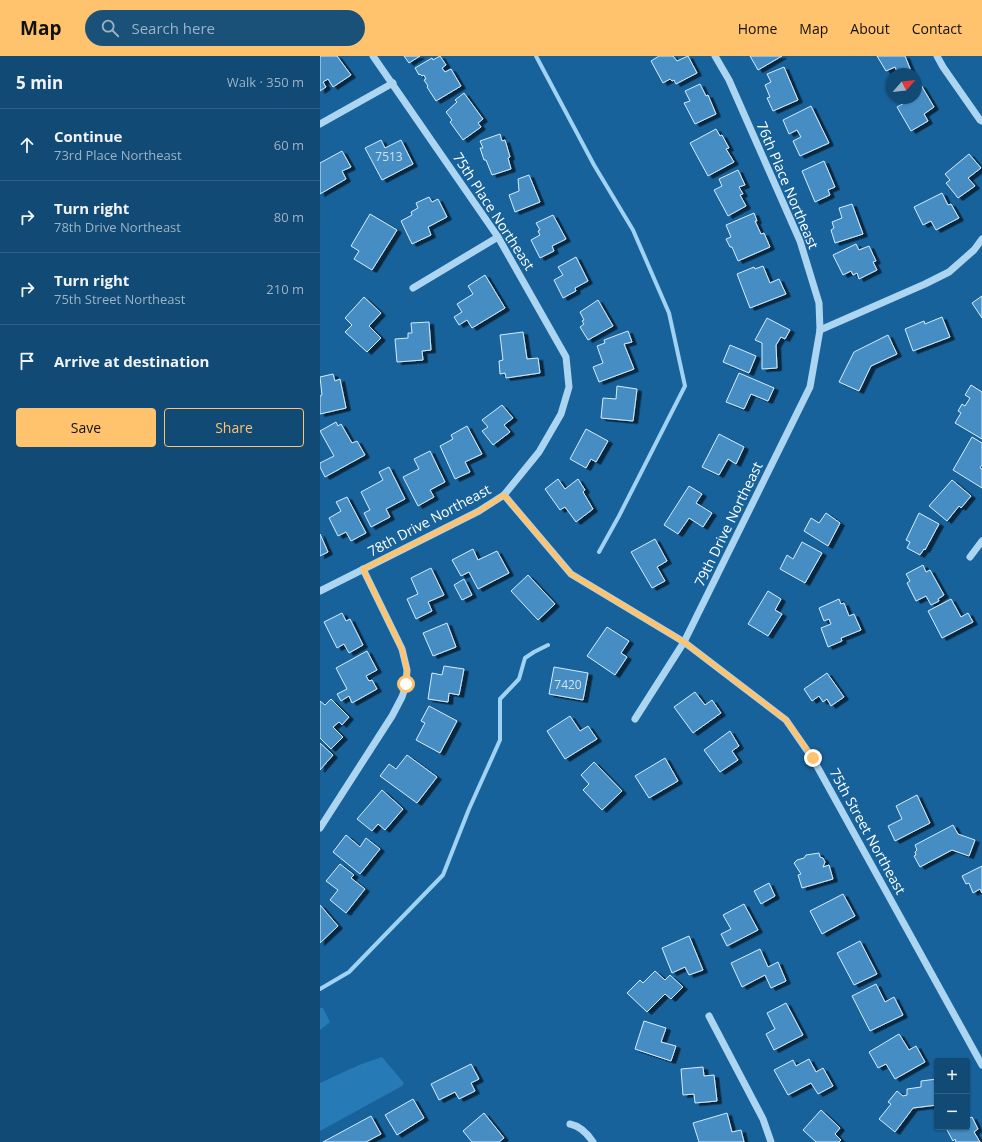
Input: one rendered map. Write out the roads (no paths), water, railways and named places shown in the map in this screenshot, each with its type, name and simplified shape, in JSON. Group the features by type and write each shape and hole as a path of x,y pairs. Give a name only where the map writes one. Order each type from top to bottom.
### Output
{"street":[{"name":"75th Place Northeast","path":"373,56 498,237 566,357 569,387 561,414"},
{"name":"76th Place Northeast","path":"715,56 729,80 800,241 819,303 820,330"},
{"path":"937,56 943,67 982,121"},
{"path":"320,124 393,83"},
{"path":"414,288 498,237"},
{"path":"820,330 949,272 974,250 982,239"},
{"name":"79th Drive Northeast","path":"635,719 684,642 810,386 820,330"},
{"name":"78th Drive Northeast","path":"320,590 479,511 504,495 539,452 561,414"},
{"name":"75th Street Northeast","path":"504,495 571,574 684,642 786,720 813,758 982,1065"},
{"path":"970,557 982,541"},
{"path":"320,828 392,716 402,697 406,684 407,670 402,649 363,569"},
{"path":"709,1016 763,1119 771,1142"},
{"path":"570,1124 584,1131 593,1142"}],"waterway":[{"path":"536,56 594,165 633,230 669,313 685,386 599,552"},
{"path":"320,989 349,972 443,875 469,809 500,740 500,699 519,679 525,658 548,645"}]}
